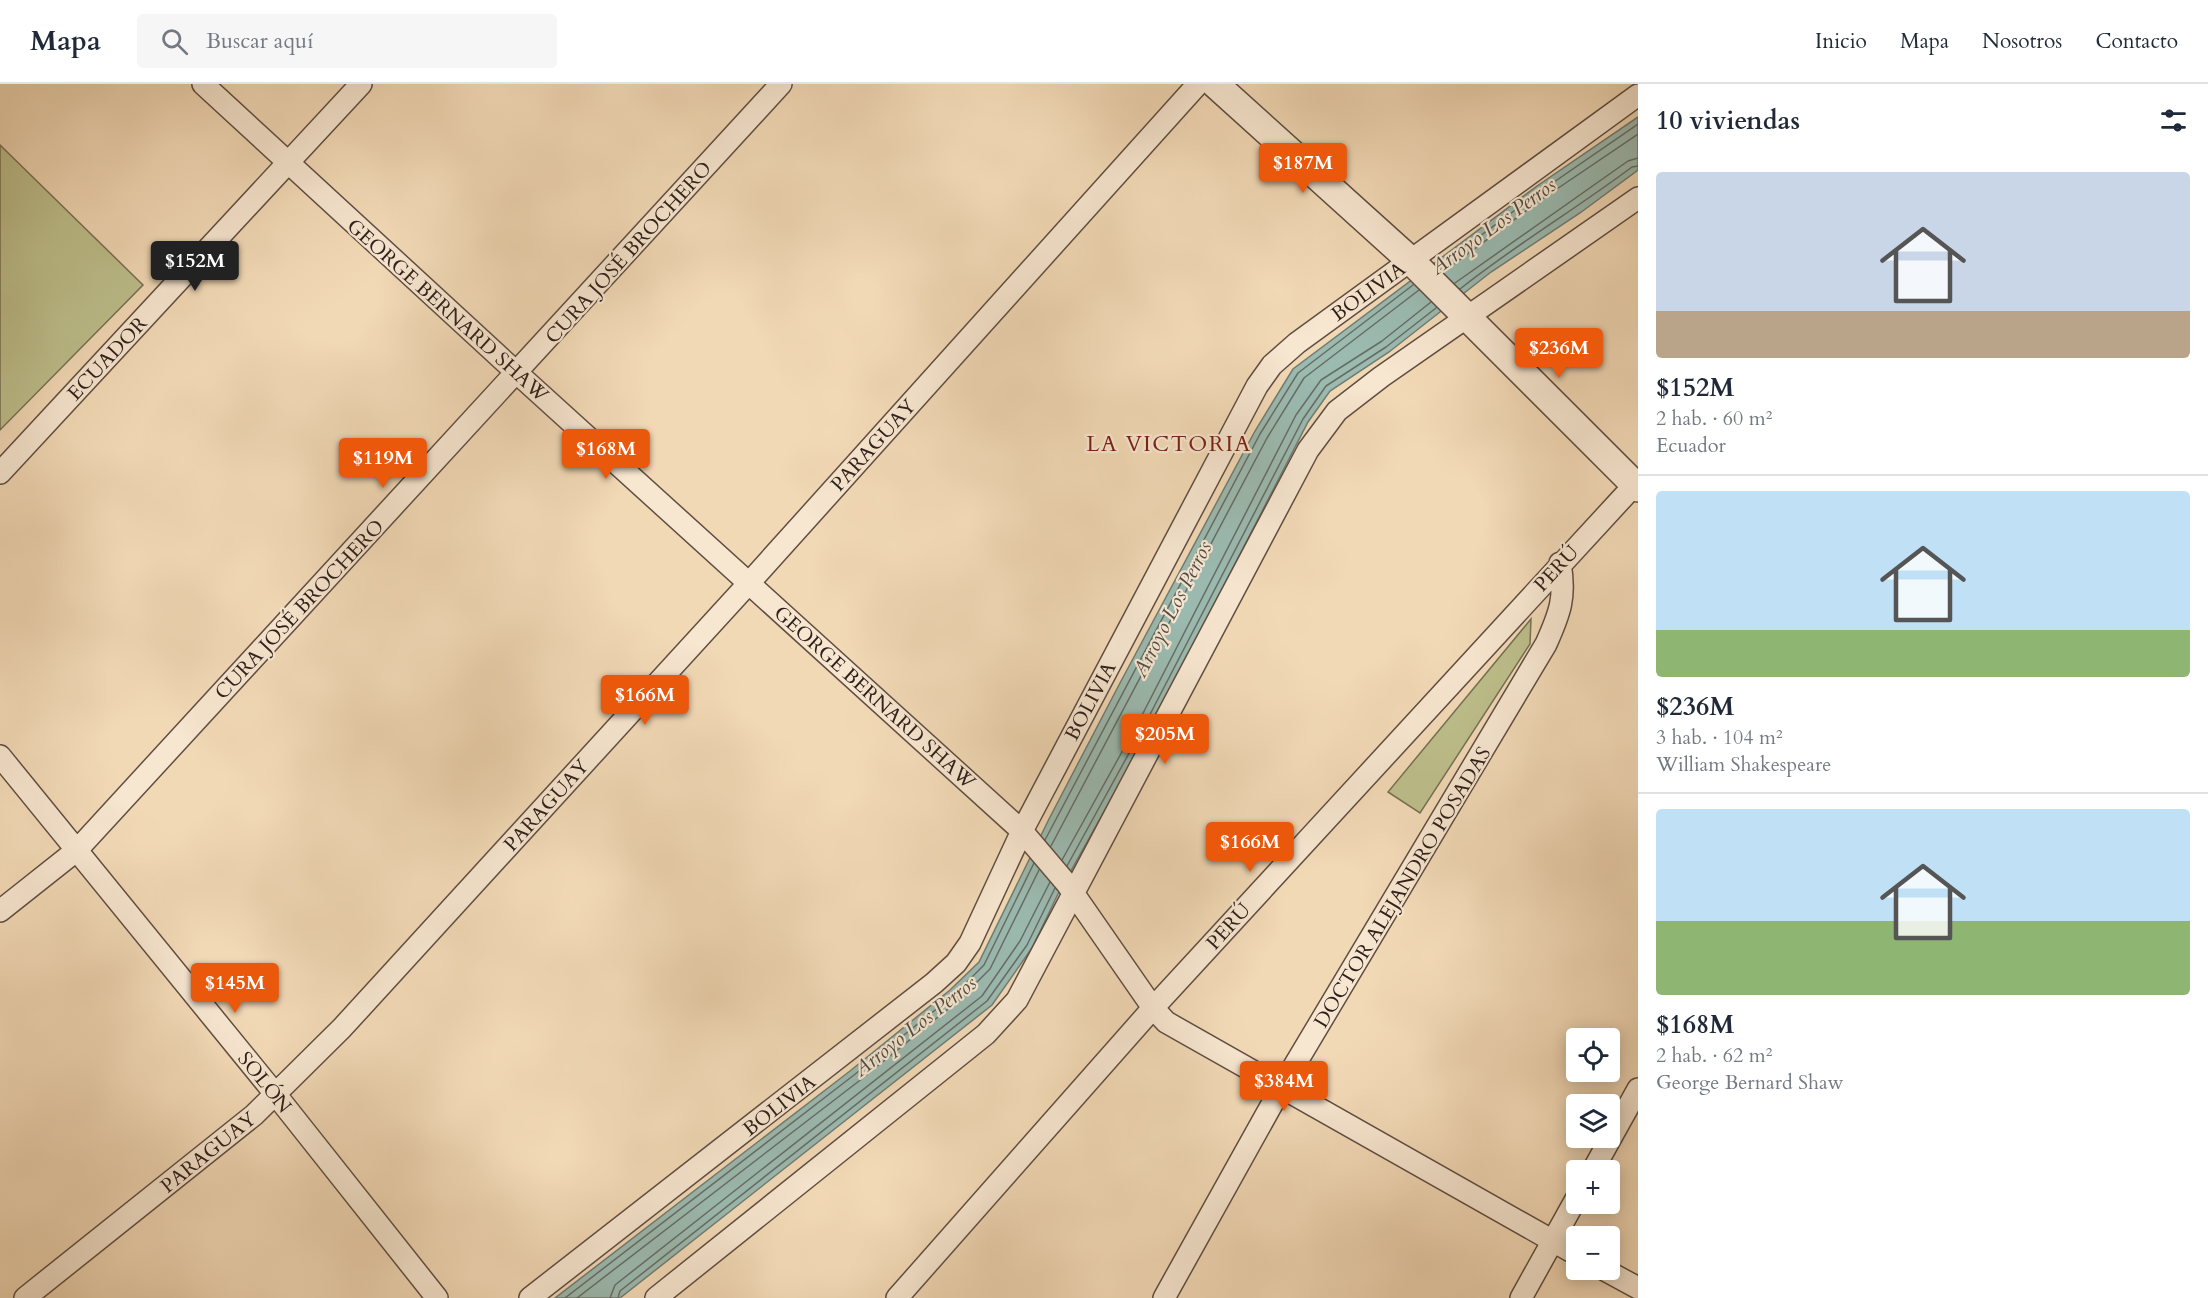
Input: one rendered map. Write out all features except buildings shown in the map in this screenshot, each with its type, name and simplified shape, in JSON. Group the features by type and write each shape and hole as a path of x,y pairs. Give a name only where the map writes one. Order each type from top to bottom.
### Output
{"street":[{"name":"GEORGE BERNARD SHAW","path":"202,84 516,373 1022,831 1071,890 1153,1008 1166,1022 1566,1249"},
{"name":"ECUADOR","path":"0,473 361,84"},
{"name":"CURA JOSÉ BROCHERO","path":"0,911 77,850 782,84"},
{"name":"PARAGUAY","path":"25,1298 276,1095 342,1028 749,583 1198,84"},
{"path":"1215,84 1416,268 1637,485"},
{"name":"BOLIVIA","path":"530,1298 934,984 956,963 970,943 1022,831 1257,386 1272,365 1297,343 1416,268 1638,95"},
{"path":"656,1298 1004,1017 1017,1000 1071,890 1308,450 1337,411 1457,309 1638,198"},
{"name":"PERÚ","path":"897,1298 1153,1008 1560,563 1637,485"},
{"name":"DOCTOR ALEJANDRO POSADAS","path":"1164,1298 1281,1088 1546,644 1560,614 1564,587 1560,563"},
{"name":"SOLÓN","path":"0,756 276,1095 437,1298"},
{"path":"1599,1160 1638,1089"},
{"path":"1521,1298 1568,1214"},
{"path":"1620,1278 1638,1288"}],"green space":[{"path":"0,145 143,285 0,430"},
{"path":"1531,619 1530,644 1420,813 1388,792"}],"water":[{"name":"Arroyo Los Perros","path":"1638,117 1638,170 1580,213 1491,272 1389,352 1330,391 1308,422 1150,729 1058,894 1032,948 992,1005 620,1298 555,1298 850,1071 950,990 979,962 1049,819 1120,683 1255,431 1293,369 1537,186"}],"district":[{"name":"LA VICTORIA","path":"1169,443"}]}
